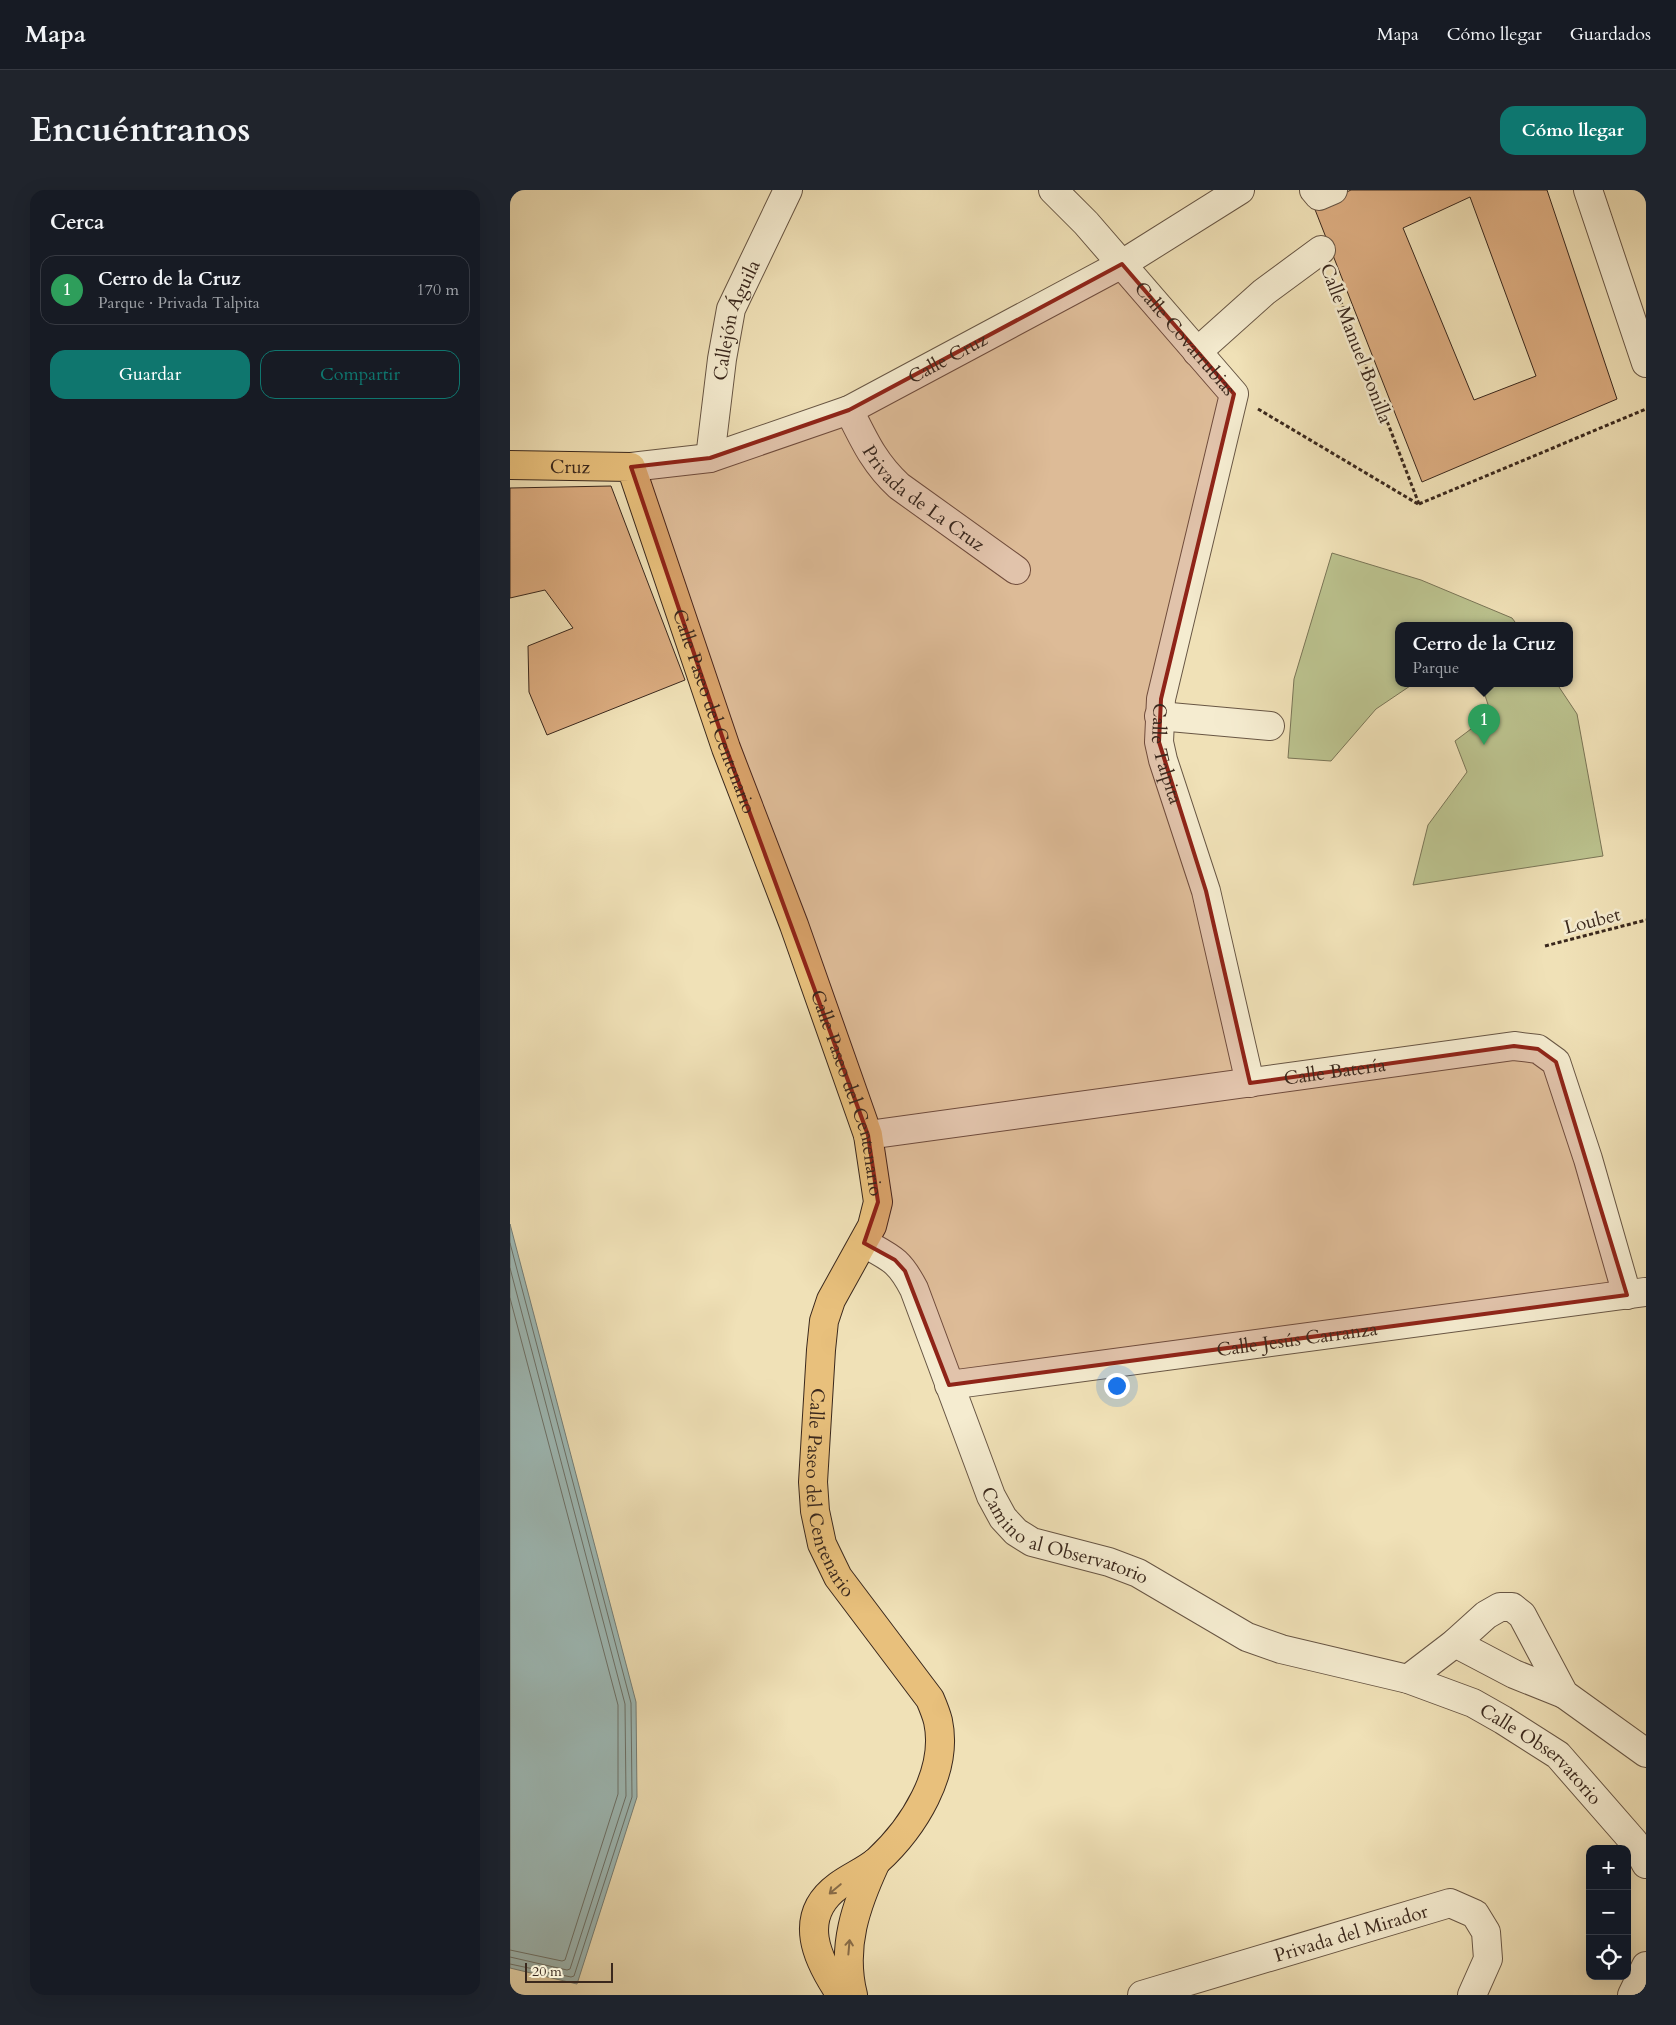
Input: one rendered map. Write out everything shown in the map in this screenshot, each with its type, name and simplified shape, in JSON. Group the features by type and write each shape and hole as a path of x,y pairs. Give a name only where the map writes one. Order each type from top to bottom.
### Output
{"main road":[{"name":"Cruz","path":"510,465 630,467"},
{"name":"Calle Paseo del Centenario","path":"630,467 726,748 794,925 868,1135 878,1202 872,1226 832,1300 824,1321 813,1482 814,1511 822,1544 838,1577 930,1699 938,1721 939,1743 937,1766 929,1790 918,1811 899,1838 876,1862 837,1886 821,1902 814,1922 814,1940 820,1959 841,1995"},
{"name":"Calle Paseo del Centenario","path":"853,1995 849,1980 848,1952 852,1924 859,1900 876,1862"}],"street":[{"name":"Callejón Águila","path":"710,458 722,359 731,309 788,190"},
{"name":"Calle Covarrubias","path":"1053,190 1086,223 1234,394"},
{"name":"Calle Cruz","path":"630,467 710,458 849,410 1122,264 1240,190"},
{"path":"1588,190 1646,363"},
{"path":"1197,352 1264,292 1321,250"},
{"name":"Calle Talpita","path":"1234,394 1165,679 1159,716 1159,742 1163,760 1206,891 1250,1083"},
{"name":"Privada de La Cruz","path":"849,410 875,461 887,475 899,486 1016,570"},
{"path":"1159,716 1270,726"},
{"name":"Calle Batería","path":"868,1135 1514,1046 1538,1050 1556,1062 1588,1159 1637,1294"},
{"name":"Camino al Observatorio","path":"864,1243 895,1260 905,1271 914,1289 991,1496 1003,1518 1016,1532 1032,1542 1109,1562 1138,1574 1247,1637 1281,1649 1408,1680"},
{"name":"Calle Jesús Carranza","path":"949,1386 1637,1294"},
{"path":"1408,1680 1455,1643 1486,1615 1500,1607 1512,1607 1522,1615 1564,1694"},
{"path":"1455,1643 1514,1674 1564,1694 1646,1753"},
{"name":"Calle Observatorio","path":"1408,1680 1473,1703 1558,1755 1634,1842 1646,1864"},
{"name":"Privada del Mirador","path":"1142,1995 1450,1903 1475,1914 1486,1932 1488,1959 1472,1995"},
{"path":"1632,1995 1646,1966"}],"path":[{"name":"Calle Manuel Bonilla","path":"1321,250 1419,504"},
{"name":"Calle Covarrubias","path":"1234,394 1419,504"},
{"path":"1419,504 1646,409"},
{"name":"Loubet","path":"1545,946 1646,920"}],"highlighted area":[{"path":"1122,264 1234,394 1161,699 1159,742 1206,891 1250,1083 1514,1046 1538,1049 1556,1062 1627,1295 949,1385 905,1271 895,1260 864,1243 878,1202 868,1135 726,748 631,467 710,458 849,410"}],"green space":[{"path":"1332,553 1421,580 1512,618 1515,622 1395,622 1395,687 1409,687 1376,709 1331,761 1288,758 1294,679"},
{"path":"1480,687 1559,687 1577,714 1603,856 1413,885 1428,825 1467,772 1455,741 1491,714 1483,689"}],"water":[{"path":"510,1224 636,1702 637,1797 577,1984 510,1968"}],"building":[{"path":"1351,190 1547,190 1617,399 1422,482 1314,207","holes":["1470,197 1536,376 1474,400 1403,228"]},
{"path":"611,486 685,680 547,735 529,692 528,646 573,628 545,590 510,598 510,488"}],"place":[{"name":"Cerro de la Cruz","path":"1484,745"}]}
